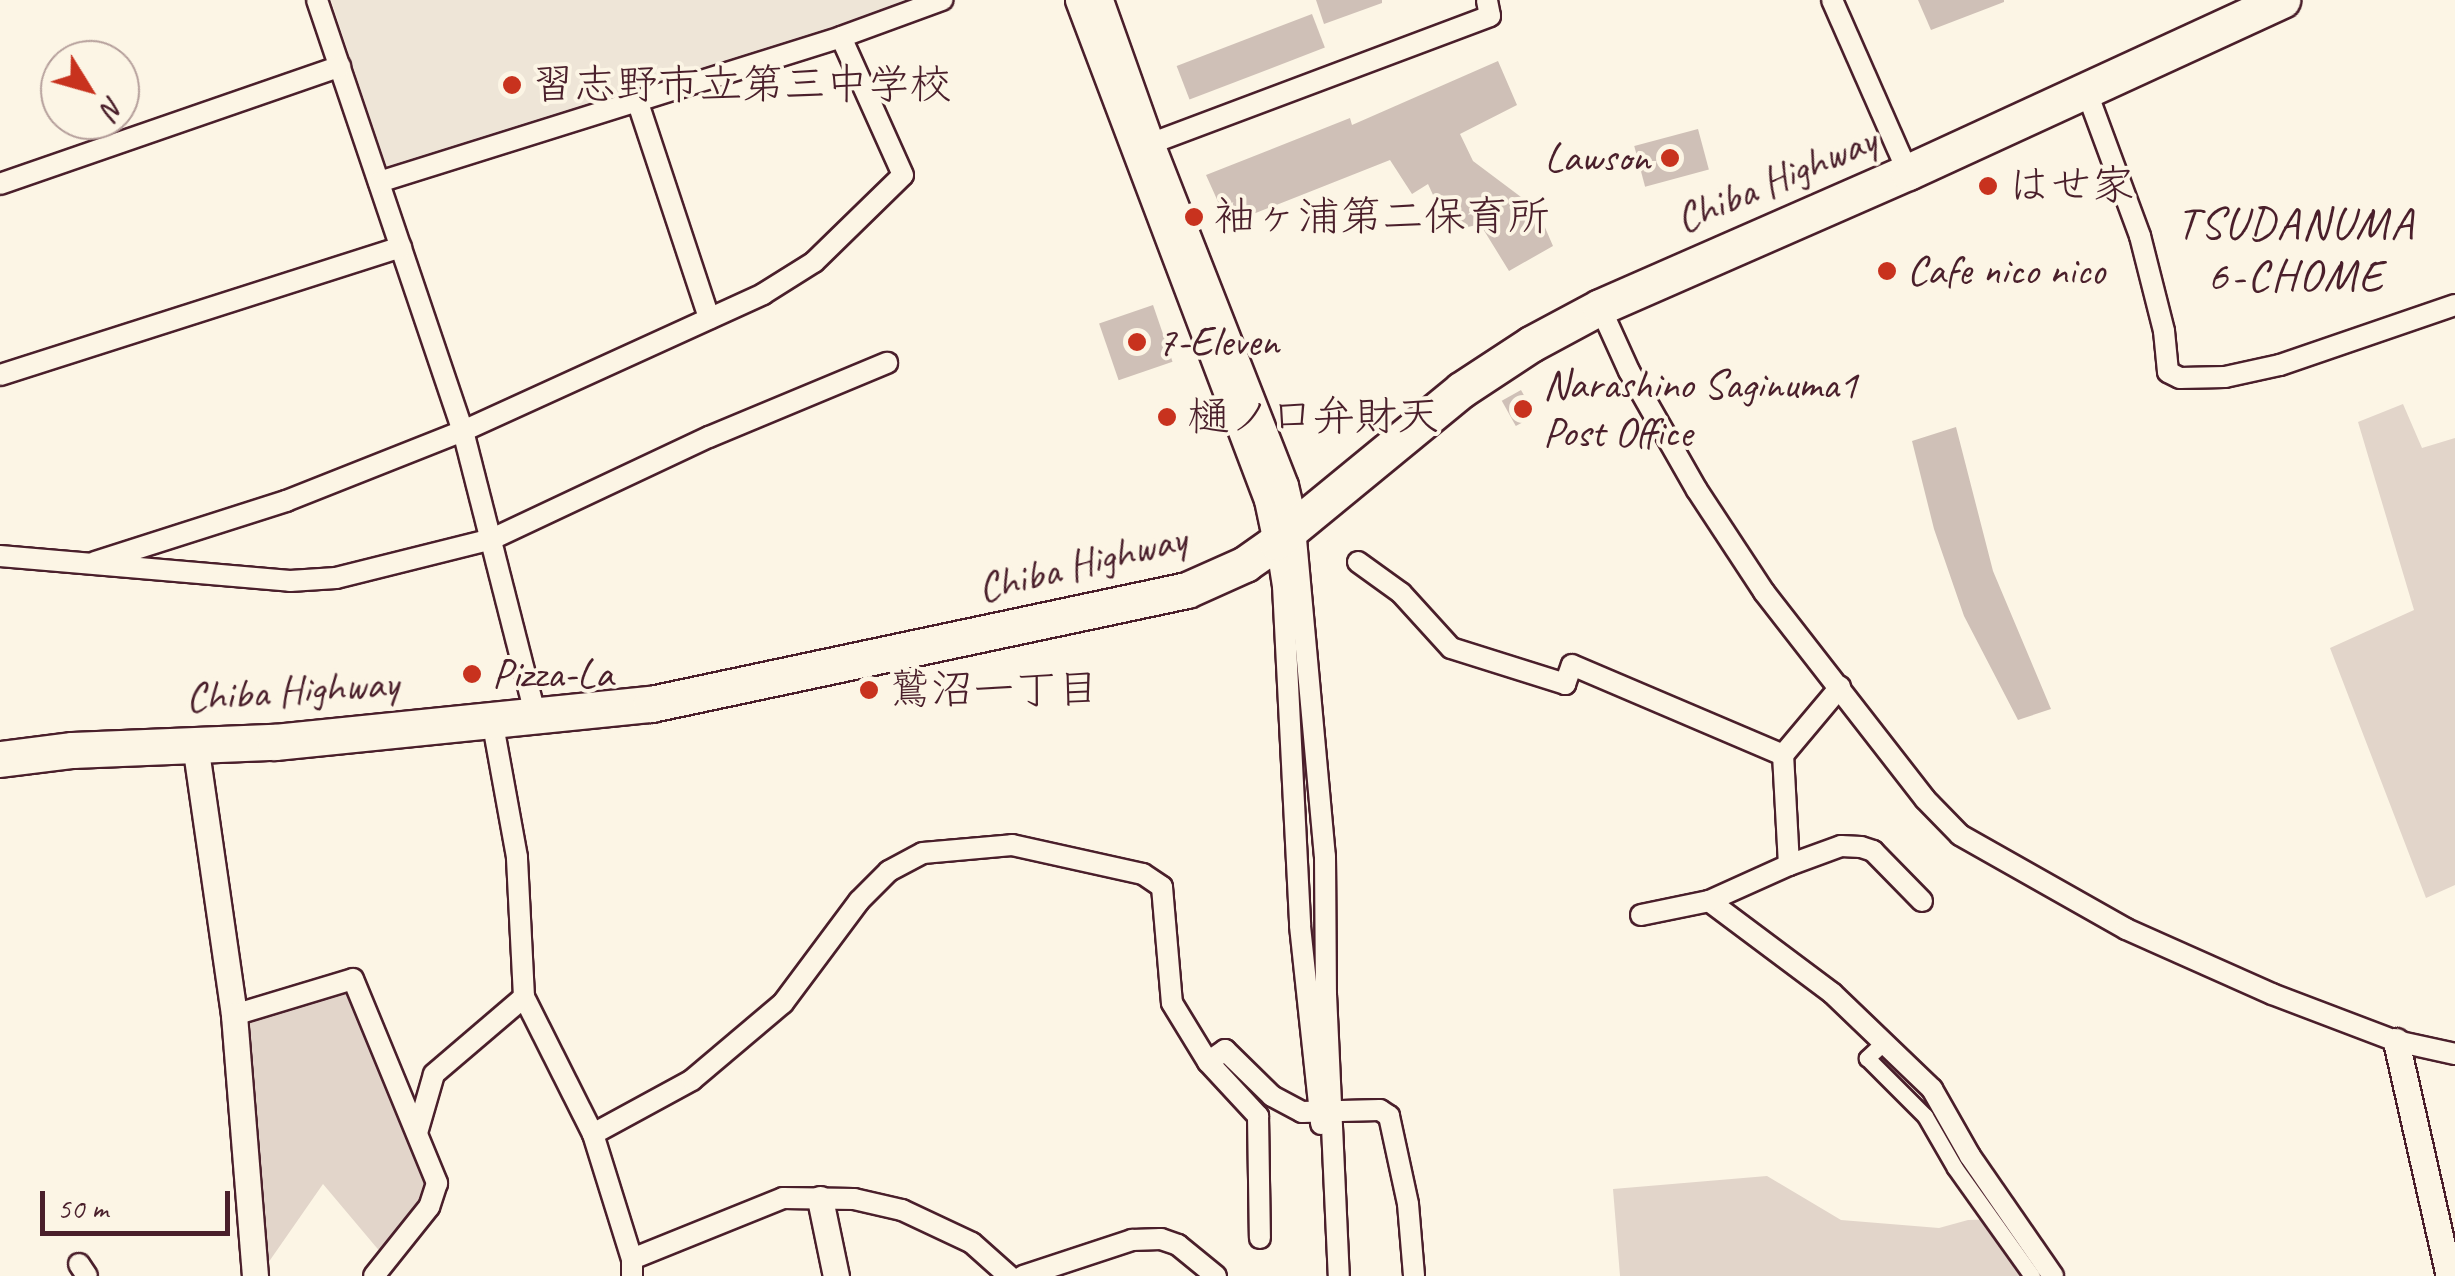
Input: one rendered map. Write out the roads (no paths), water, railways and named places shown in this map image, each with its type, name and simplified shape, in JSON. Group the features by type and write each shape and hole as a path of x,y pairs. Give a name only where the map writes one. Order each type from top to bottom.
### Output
{"highway":[{"name":"Chiba Highway","path":"0,759 275,742 651,704 1167,596 1244,564 1470,384 1600,307 1908,172 2282,0"}],"street":[{"path":"317,0 463,430 536,716"},
{"path":"379,182 841,37 942,0"},
{"path":"1078,0 1284,485 1285,535 1325,856 1326,1276"},
{"path":"1100,0 1142,147"},
{"path":"1142,147 1490,16 1487,0"},
{"path":"1832,0 1908,172"},
{"path":"96,562 286,501 463,430 763,294 814,262 903,175 841,37"},
{"path":"0,184 340,66"},
{"path":"2086,90 2140,236 2164,330 2168,372 2180,378 2225,377 2280,365 2455,305"},
{"path":"637,100 709,318"},
{"path":"0,375 401,247"},
{"path":"1600,307 1628,371 1697,490 1764,592 1924,799 1960,835 2126,929 2272,994 2396,1041 2455,1054"},
{"path":"0,556 290,581 336,578 492,539 709,437 888,363"},
{"path":"1358,562 1401,594 1451,648 1566,684 1572,664 1783,756"},
{"path":"1788,866 1783,756 1840,687"},
{"path":"492,720 517,857 524,997 593,1134 632,1267 784,1198 854,1200 902,1210 972,1243 1008,1276"},
{"path":"195,744 234,1015 254,1276"},
{"path":"593,1134 692,1080 783,1002 859,901 888,871 923,853 994,844 1066,854 1143,874 1162,887 1172,1003 1208,1062 1258,1116 1260,1238"},
{"path":"1641,915 1709,901 1841,846 1873,851 1922,901"},
{"path":"1709,901 1832,992 1942,1102 1970,1156 2053,1276"},
{"path":"234,1015 353,979 438,1183 429,1207 374,1276"},
{"path":"418,1133 434,1074 524,997"},
{"path":"2396,1041 2448,1276"},
{"path":"1882,1044 1867,1058 1925,1116 1954,1168 2032,1276"},
{"path":"1208,1062 1224,1050 1272,1096 1302,1112 1380,1110 1390,1116 1408,1204 1414,1276"},
{"path":"1327,1114 1339,1276"},
{"path":"820,1199 836,1276"},
{"path":"1023,1276 1132,1240 1161,1239 1178,1245 1216,1276"}],"place":[{"name":"習志野市立第三中学校","path":"512,85"},
{"name":"Lawson","path":"1670,158"},
{"name":"はせ家","path":"1988,186"},
{"name":"袖ヶ浦第二保育所","path":"1194,217"},
{"name":"Cafe nico nico","path":"1887,271"},
{"name":"7-Eleven","path":"1137,342"},
{"name":"Narashino Saginuma1 Post Office","path":"1523,409"},
{"name":"樋ノ口弁財天","path":"1167,417"},
{"name":"Pizza-La","path":"472,674"},
{"name":"鷲沼一丁目","path":"869,690"}],"district":[{"name":"TSUDANUMA 6-CHOME","path":"2296,250"}]}
